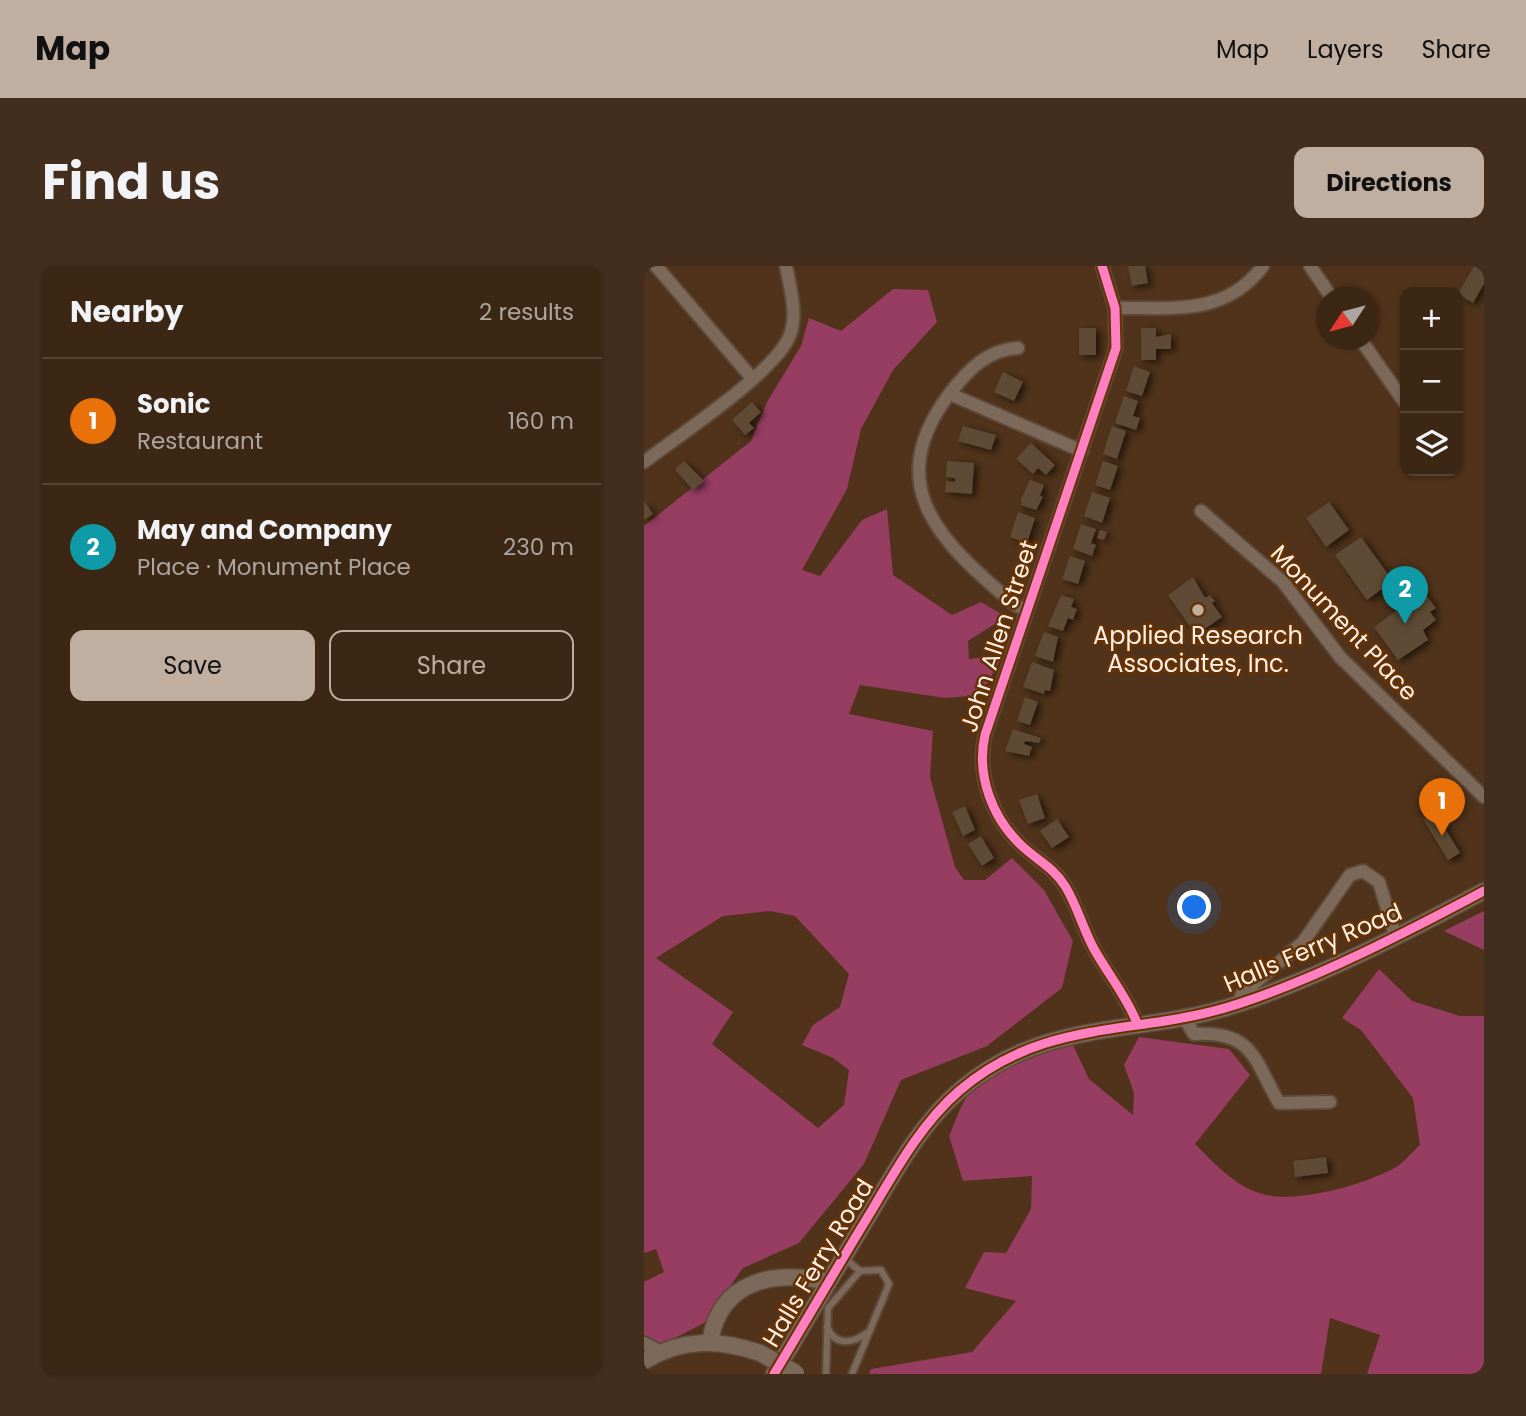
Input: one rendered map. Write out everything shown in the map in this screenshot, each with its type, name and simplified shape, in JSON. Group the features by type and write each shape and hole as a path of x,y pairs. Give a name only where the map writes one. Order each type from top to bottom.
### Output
{"street":[{"path":"656,266 752,378"},
{"path":"644,462 772,360 790,334 792,304 786,266"},
{"name":"John Allen Street","path":"1102,266 1115,308 1116,348 985,735 982,767 985,785 1011,834 1055,872 1066,888 1093,947 1137,1023"},
{"path":"1115,308 1187,307 1221,301 1243,289 1263,266"},
{"path":"1310,266 1324,287"},
{"path":"1018,348 996,351 973,366 930,423 918,458 919,484 940,531 959,555 1014,605 1027,610"},
{"path":"1368,350 1400,396"},
{"path":"950,394 1082,451"},
{"name":"Monument Place","path":"1200,510 1283,582 1340,657 1484,797"},
{"path":"1238,1004 1242,994 1303,942 1350,875 1363,871 1379,882 1395,935"},
{"name":"Halls Ferry Road","path":"774,1374 913,1144 944,1105 968,1083 1014,1054 1051,1040 1238,1004 1395,935 1484,891"},
{"path":"1183,1016 1194,1034 1216,1033 1241,1042 1263,1067 1279,1103 1330,1102"},
{"path":"710,1342 718,1312 732,1297 754,1283 778,1276 828,1282"},
{"path":"644,1361 661,1352 693,1342 710,1342 760,1353 797,1373"},
{"path":"644,1343 661,1352"}],"lane":[{"path":"843,1257 860,1271 881,1270 889,1284 852,1374"},
{"path":"826,1374 828,1308 833,1299 860,1271"},
{"path":"827,1326 833,1337 843,1342 859,1339 869,1332"}],"shaded area":[{"path":"893,289 928,290 937,322 893,370 861,429 847,489 802,570 820,576 862,520 887,509 893,575 952,615 981,602 1006,617 968,641 969,659 1003,655 981,695 945,698 860,685 849,714 933,731 930,777 955,867 964,880 985,880 1012,858 1044,890 1073,941 1062,988 987,1046 901,1080 864,1164 799,1243 743,1268 704,1323 644,1354 644,1282 664,1272 656,1249 644,1253 644,526 751,441 767,402 801,346 809,318 841,331","holes":["770,911 795,916 849,974 840,1007 813,1025 802,1045 833,1058 849,1070 844,1105 818,1128 712,1044 733,1012 656,958 723,916"]},
{"path":"1484,911 1484,950 1444,931"},
{"path":"1379,969 1412,1001 1460,1016 1484,1016 1484,1374 1367,1374 1380,1335 1330,1318 1321,1374 869,1374 871,1369 972,1352 1016,1301 965,1288 984,1252 1006,1253 1031,1209 1032,1176 963,1181 949,1136 970,1092 991,1073 1017,1060 1072,1043 1089,1079 1133,1115 1134,1093 1124,1065 1139,1037 1229,1049 1250,1075 1195,1144 1233,1179 1259,1193 1290,1197 1348,1186 1383,1174 1399,1165 1420,1145 1413,1098 1361,1030 1342,1018"}],"building":[{"path":"1128,266 1145,266 1148,283 1132,286"},
{"path":"1474,266 1484,266 1484,284 1473,303 1463,297 1462,287"},
{"path":"1079,328 1096,328 1096,355 1079,355"},
{"path":"1141,328 1156,328 1156,337 1171,334 1171,349 1156,349 1156,360 1141,360"},
{"path":"1134,366 1150,372 1142,396 1126,391"},
{"path":"1003,372 1023,382 1014,401 994,392"},
{"path":"1124,396 1138,401 1133,416 1140,418 1136,430 1115,423"},
{"path":"752,402 761,412 749,423 754,428 745,435 732,420"},
{"path":"963,426 996,435 991,450 958,441"},
{"path":"1112,426 1126,431 1117,459 1103,454"},
{"path":"1031,443 1055,465 1046,475 1038,468 1033,474 1016,459"},
{"path":"684,461 704,481 693,490 676,471"},
{"path":"947,461 974,463 972,494 945,492 946,481 955,482 955,478 946,477"},
{"path":"1103,461 1118,466 1110,490 1095,485"},
{"path":"1030,480 1044,485 1040,496 1043,497 1036,510 1021,505"},
{"path":"1092,492 1110,498 1102,523 1084,516"},
{"path":"644,501 653,514 644,520"},
{"path":"1329,502 1349,530 1326,547 1306,518"},
{"path":"1018,512 1035,518 1027,543 1010,537"},
{"path":"1081,524 1096,529 1091,543 1096,545 1092,556 1073,549"},
{"path":"1100,530 1107,532 1104,540 1097,538"},
{"path":"1361,537 1393,581 1367,600 1335,555"},
{"path":"1070,556 1085,561 1078,584 1062,579"},
{"name":"Applied Research Associates, Inc.","path":"1193,577 1205,598 1210,595 1215,601 1212,603 1222,617 1196,635 1168,595"},
{"path":"1423,591 1436,608 1430,612 1436,620 1423,630 1428,640 1398,660 1374,627"},
{"path":"1061,595 1074,599 1071,607 1077,609 1073,620 1068,618 1063,631 1048,626"},
{"path":"1044,632 1058,637 1053,662 1035,656"},
{"path":"1032,662 1054,670 1050,691 1045,690 1044,694 1023,687"},
{"path":"1025,697 1038,702 1030,725 1017,721"},
{"path":"1013,729 1041,738 1039,743 1025,741 1024,744 1032,747 1029,756 1005,751"},
{"path":"1037,794 1045,818 1028,824 1019,800"},
{"path":"965,806 975,830 963,836 952,812"},
{"path":"1435,812 1460,853 1448,860 1423,819"},
{"path":"1057,819 1069,837 1052,848 1040,831"},
{"path":"981,836 994,858 982,866 968,844"},
{"path":"1326,1157 1328,1173 1295,1177 1293,1161"}],"cycle path":[{"path":"1102,266 1115,308 1116,348 985,735 983,765 989,795 1002,822 1022,846 1061,880 1094,949 1137,1023"},
{"path":"774,1374 911,1147 933,1117 959,1091 992,1067 1025,1050 1059,1039 1201,1014 1238,1004 1300,981 1363,953 1484,891"}],"place":[{"name":"Applied Research Associates, Inc.","path":"1198,610"},
{"name":"May and Company","path":"1405,624"},
{"name":"Sonic","path":"1442,836"}]}
